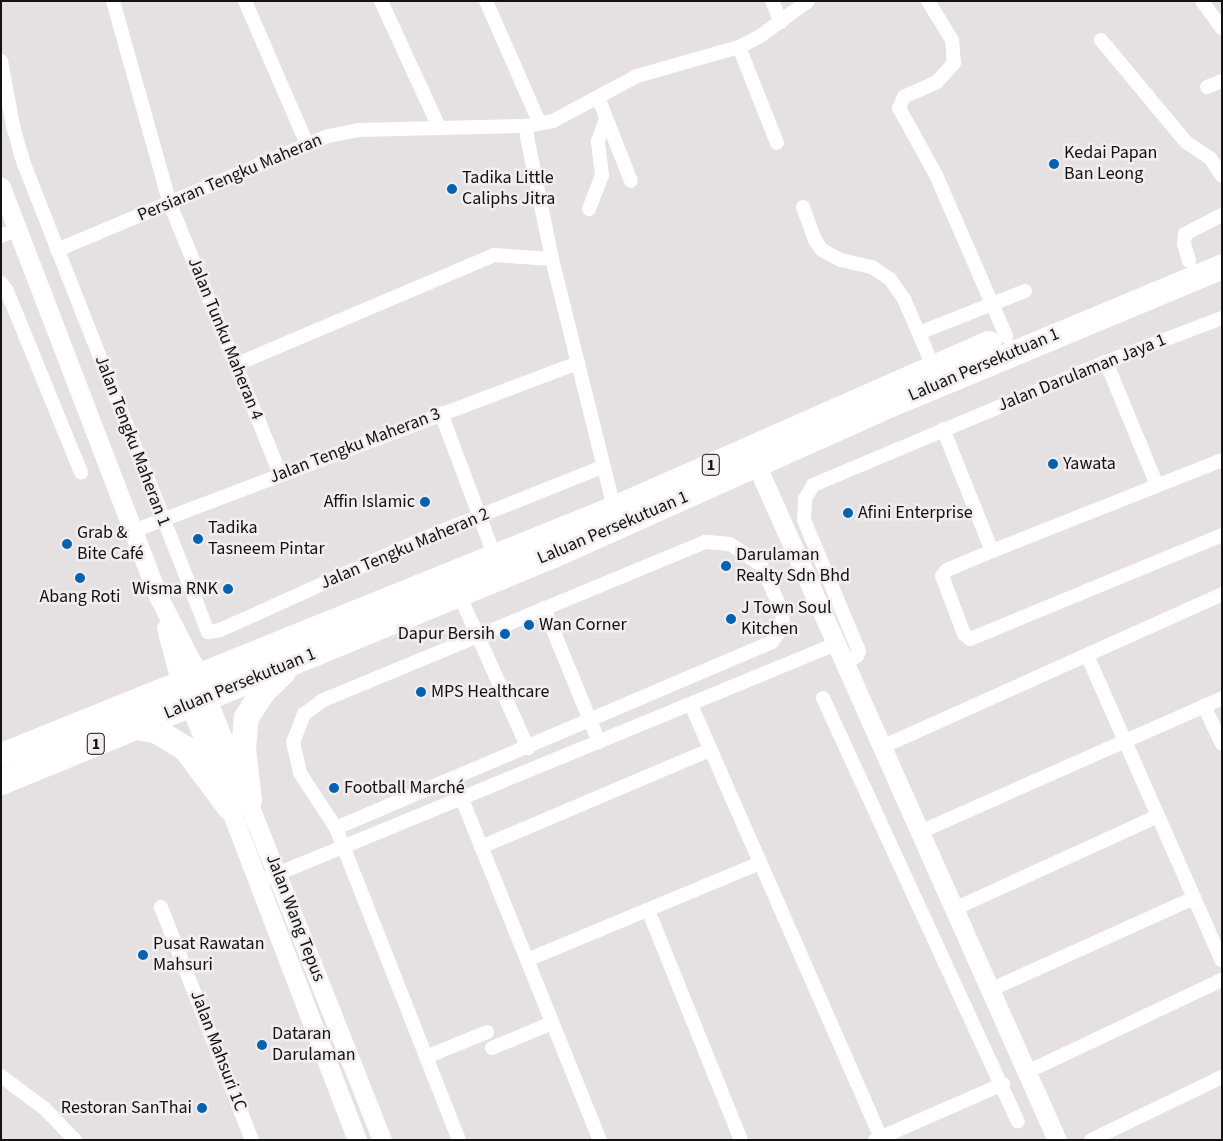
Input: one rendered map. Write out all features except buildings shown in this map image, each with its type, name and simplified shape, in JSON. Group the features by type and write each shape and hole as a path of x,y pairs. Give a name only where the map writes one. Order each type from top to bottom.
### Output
{"highway":[{"name":"Laluan Persekutuan 1","path":"1,782 135,727 194,690 494,556 614,508 933,366 1222,248"},
{"name":"Laluan Persekutuan 1","path":"1,755 194,690 292,663 460,594 756,466 878,409 1222,266"},
{"path":"239,803 246,718 262,692 292,663"},
{"path":"135,727 155,730 185,748 239,803"}],"street":[{"name":"Jalan Tunku Maheran 4","path":"113,1 170,204 280,474"},
{"path":"245,1 306,142"},
{"path":"382,1 439,127"},
{"path":"486,1 533,125 527,138 552,259 614,508"},
{"path":"772,1 781,22"},
{"name":"Persiaran Tengku Maheran","path":"57,250 170,204 306,142 358,130 533,125 566,115 637,76 739,47 781,22 808,1"},
{"path":"928,1 952,40 954,63 938,82 904,97 899,108 936,175 1006,336"},
{"path":"1202,1 1222,29"},
{"path":"1101,40 1186,142 1210,158 1222,176"},
{"path":"739,47 777,143"},
{"name":"Jalan Tengku Maheran 1","path":"1,61 21,154 162,520 208,632"},
{"path":"1207,87 1222,81"},
{"path":"598,96 631,181"},
{"path":"589,209 602,175 598,141 606,119"},
{"name":"Jalan Wang Tepus","path":"1,187 9,233 133,531 239,803 260,882 357,1140"},
{"path":"803,207 815,240 822,250 828,255 882,272 897,287 933,366"},
{"path":"1189,262 1184,244 1185,234 1222,215"},
{"path":"235,365 494,255 552,259"},
{"path":"1,284 8,291 81,472"},
{"path":"919,333 1025,291"},
{"name":"Jalan Darulaman Jaya 1","path":"844,664 857,656 859,651 804,520 804,509 813,485 1106,362 1222,318"},
{"path":"1106,362 1156,485"},
{"name":"Jalan Tengku Maheran 3","path":"133,531 440,413 578,363"},
{"path":"440,413 494,556"},
{"path":"943,429 992,551"},
{"path":"1222,460 992,551 947,570 942,576 964,634 970,639 1222,535"},
{"name":"Jalan Tengku Maheran 2","path":"208,632 220,630 427,537 602,466"},
{"path":"756,466 1057,1140"},
{"path":"793,549 812,540"},
{"path":"336,828 766,646 778,637 783,626 782,611 761,565 730,544 715,541 697,544 322,701 304,714 295,735 293,752 300,774 336,828 459,1140"},
{"path":"460,594 528,748"},
{"path":"882,747 1222,594"},
{"path":"544,608 599,742"},
{"path":"260,882 836,644"},
{"path":"1087,655 1222,961"},
{"path":"823,698 1003,1084 1018,1121"},
{"path":"920,832 1222,698"},
{"path":"690,705 878,1139 1003,1084"},
{"path":"1204,706 1222,744"},
{"path":"481,847 710,750"},
{"path":"462,799 600,1140"},
{"name":"Jalan Wang Tepus","path":"239,803 278,873 382,1140"},
{"path":"954,909 1158,816"},
{"path":"527,960 760,863"},
{"path":"990,990 1194,898"},
{"name":"Jalan Mahsuri 1C","path":"161,907 252,1140"},
{"path":"648,910 741,1140"},
{"path":"1027,1072 1222,980"},
{"path":"492,1048 552,1022"},
{"path":"426,1057 487,1032"},
{"path":"1,1076 44,1108 75,1140"},
{"path":"1091,1140 1222,1078"}],"place":[{"name":"Kedai Papan Ban Leong","path":"1054,164"},
{"name":"Tadika Little Caliphs Jitra","path":"452,189"},
{"name":"Yawata","path":"1053,464"},
{"name":"Affin Islamic","path":"425,502"},
{"name":"Afini Enterprise","path":"848,513"},
{"name":"Tadika Tasneem Pintar","path":"198,539"},
{"name":"Grab & Bite Café","path":"67,544"},
{"name":"Darulaman Realty Sdn Bhd","path":"726,566"},
{"name":"Abang Roti","path":"80,578"},
{"name":"Wisma RNK","path":"228,589"},
{"name":"J Town Soul Kitchen","path":"731,619"},
{"name":"Wan Corner","path":"529,625"},
{"name":"Dapur Bersih","path":"505,634"},
{"name":"MPS Healthcare","path":"421,692"},
{"name":"Football Marché","path":"334,788"},
{"name":"Pusat Rawatan Mahsuri","path":"143,955"},
{"name":"Dataran Darulaman","path":"262,1045"},
{"name":"Restoran SanThai","path":"202,1108"}]}
